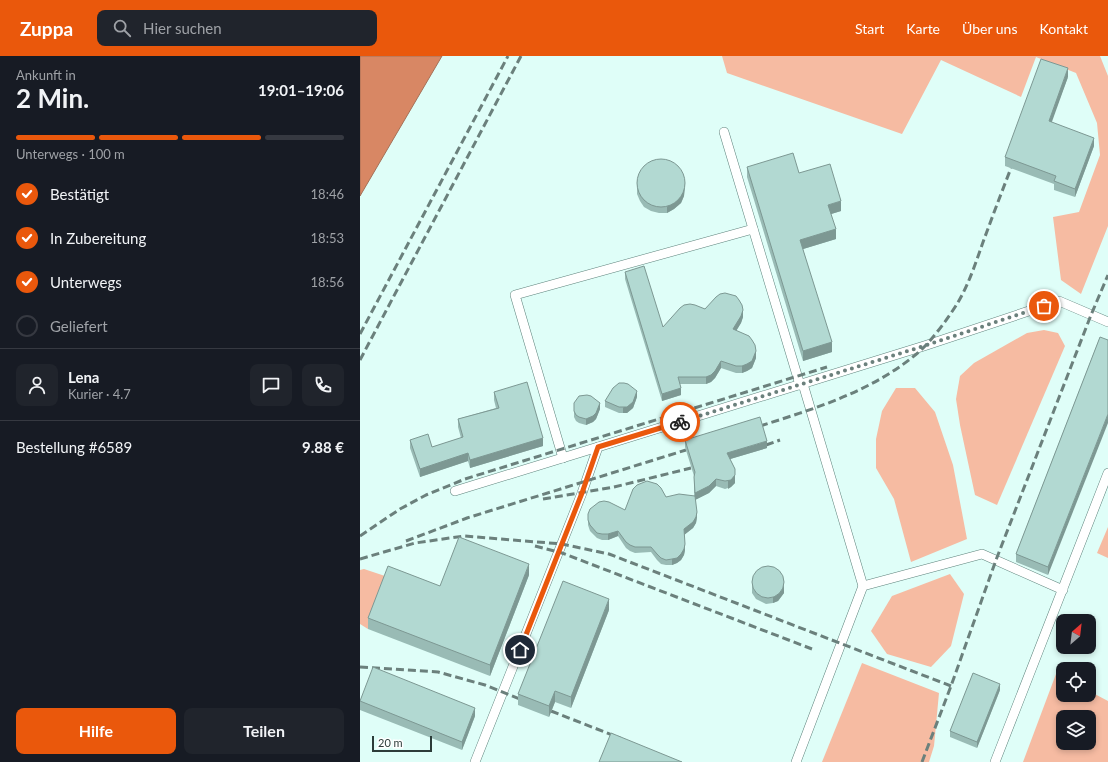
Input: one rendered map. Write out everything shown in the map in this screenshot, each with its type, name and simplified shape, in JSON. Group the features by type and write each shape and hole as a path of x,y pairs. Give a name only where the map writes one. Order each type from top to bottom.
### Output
{"lane":[{"path":"724,132 863,586 796,762"},
{"path":"563,458 515,295 753,229"},
{"path":"455,491 924,346 1059,301 1108,322"},
{"path":"475,762 584,487 598,447"},
{"path":"995,762 1108,473"},
{"path":"863,586 982,554 1062,590"}],"shaded area":[{"path":"360,56 442,56 360,196"},
{"path":"722,56 1100,56 1108,76 1108,226 1081,294 1061,280 1053,217 1079,212 1100,155 1097,123 1076,73 1036,57 1021,97 941,60 902,134 727,73"},
{"path":"1044,330 1058,333 1065,346 997,505 975,495 956,399 960,376 974,363 1027,333"},
{"path":"896,388 915,388 935,412 953,465 967,539 911,562 894,499 876,468 876,439 882,411"},
{"path":"1108,527 1108,558 1097,553"},
{"path":"364,569 388,577 368,629 360,624 360,570"},
{"path":"950,574 964,594 951,646 931,667 887,654 871,631 892,596"},
{"path":"862,663 939,693 934,746 929,762 822,762"},
{"path":"1056,674 1056,702 1096,702 1096,695 1108,701 1108,762 1023,762"}],"building":[{"path":"1041,59 1068,68 1049,121 1094,138 1075,189 1054,181 1056,176 1005,157"},
{"path":"793,153 799,173 830,164 841,201 828,205 836,229 800,240 832,342 803,351 747,167"},
{"path":"656,159 666,159 678,166 685,178 685,188 678,200 666,207 656,207 648,203 641,196 637,188 637,178 641,170 648,163"},
{"path":"644,266 663,327 684,305 690,304 705,309 720,294 725,293 736,296 742,305 743,310 733,329 749,336 755,345 756,351 752,361 742,366 736,366 721,361 711,375 706,377 678,377 681,388 662,394 625,272"},
{"path":"1100,337 1108,340 1108,414 1048,567 1016,554"},
{"path":"527,382 543,438 470,460 468,453 420,469 410,440 428,434 432,447 463,437 458,419 499,408 494,392"},
{"path":"619,383 628,384 637,391 633,402 627,407 619,407 605,401 613,388"},
{"path":"579,396 591,396 600,403 596,413 586,419 576,415 574,411 574,403"},
{"path":"760,417 767,441 727,453 735,469 735,475 731,480 725,481 716,479 709,486 695,493 695,472 685,440"},
{"path":"647,481 657,484 666,497 679,494 695,496 697,512 696,517 693,522 684,529 684,549 677,558 666,560 661,558 651,547 635,547 630,545 618,531 608,534 597,533 590,525 588,520 590,509 599,502 609,502 625,510 633,489 637,485"},
{"path":"459,537 529,564 490,665 368,618 388,566 440,586"},
{"path":"765,566 771,566 781,573 784,582 783,588 777,595 771,598 765,598 755,591 752,585 752,579 759,569"},
{"path":"563,581 609,599 571,697 555,691 549,706 518,694"},
{"path":"373,667 475,708 462,742 360,701"},
{"path":"973,673 1000,684 977,742 950,731"},
{"path":"611,733 682,762 599,762"}],"railway":[{"path":"360,334 508,56"},
{"path":"360,360 521,56"},
{"path":"760,426 824,405 865,387 904,364 925,346 950,315 965,290 1011,168"},
{"path":"922,762 996,560 1108,275"},
{"path":"360,536 400,509 426,495 465,479 827,367"},
{"path":"766,445 780,440"},
{"path":"406,541 467,518 686,450"},
{"path":"543,499 614,487 691,468"},
{"path":"360,559 415,543 464,536 562,544 609,554 951,686"},
{"path":"535,546 562,553 812,649"},
{"path":"360,667 438,672 485,685 520,699"},
{"path":"551,711 620,738"}],"way so far":[{"path":"680,422 924,346 1044,306"}],"route":[{"path":"520,650 582,493 598,447 680,422"}]}
